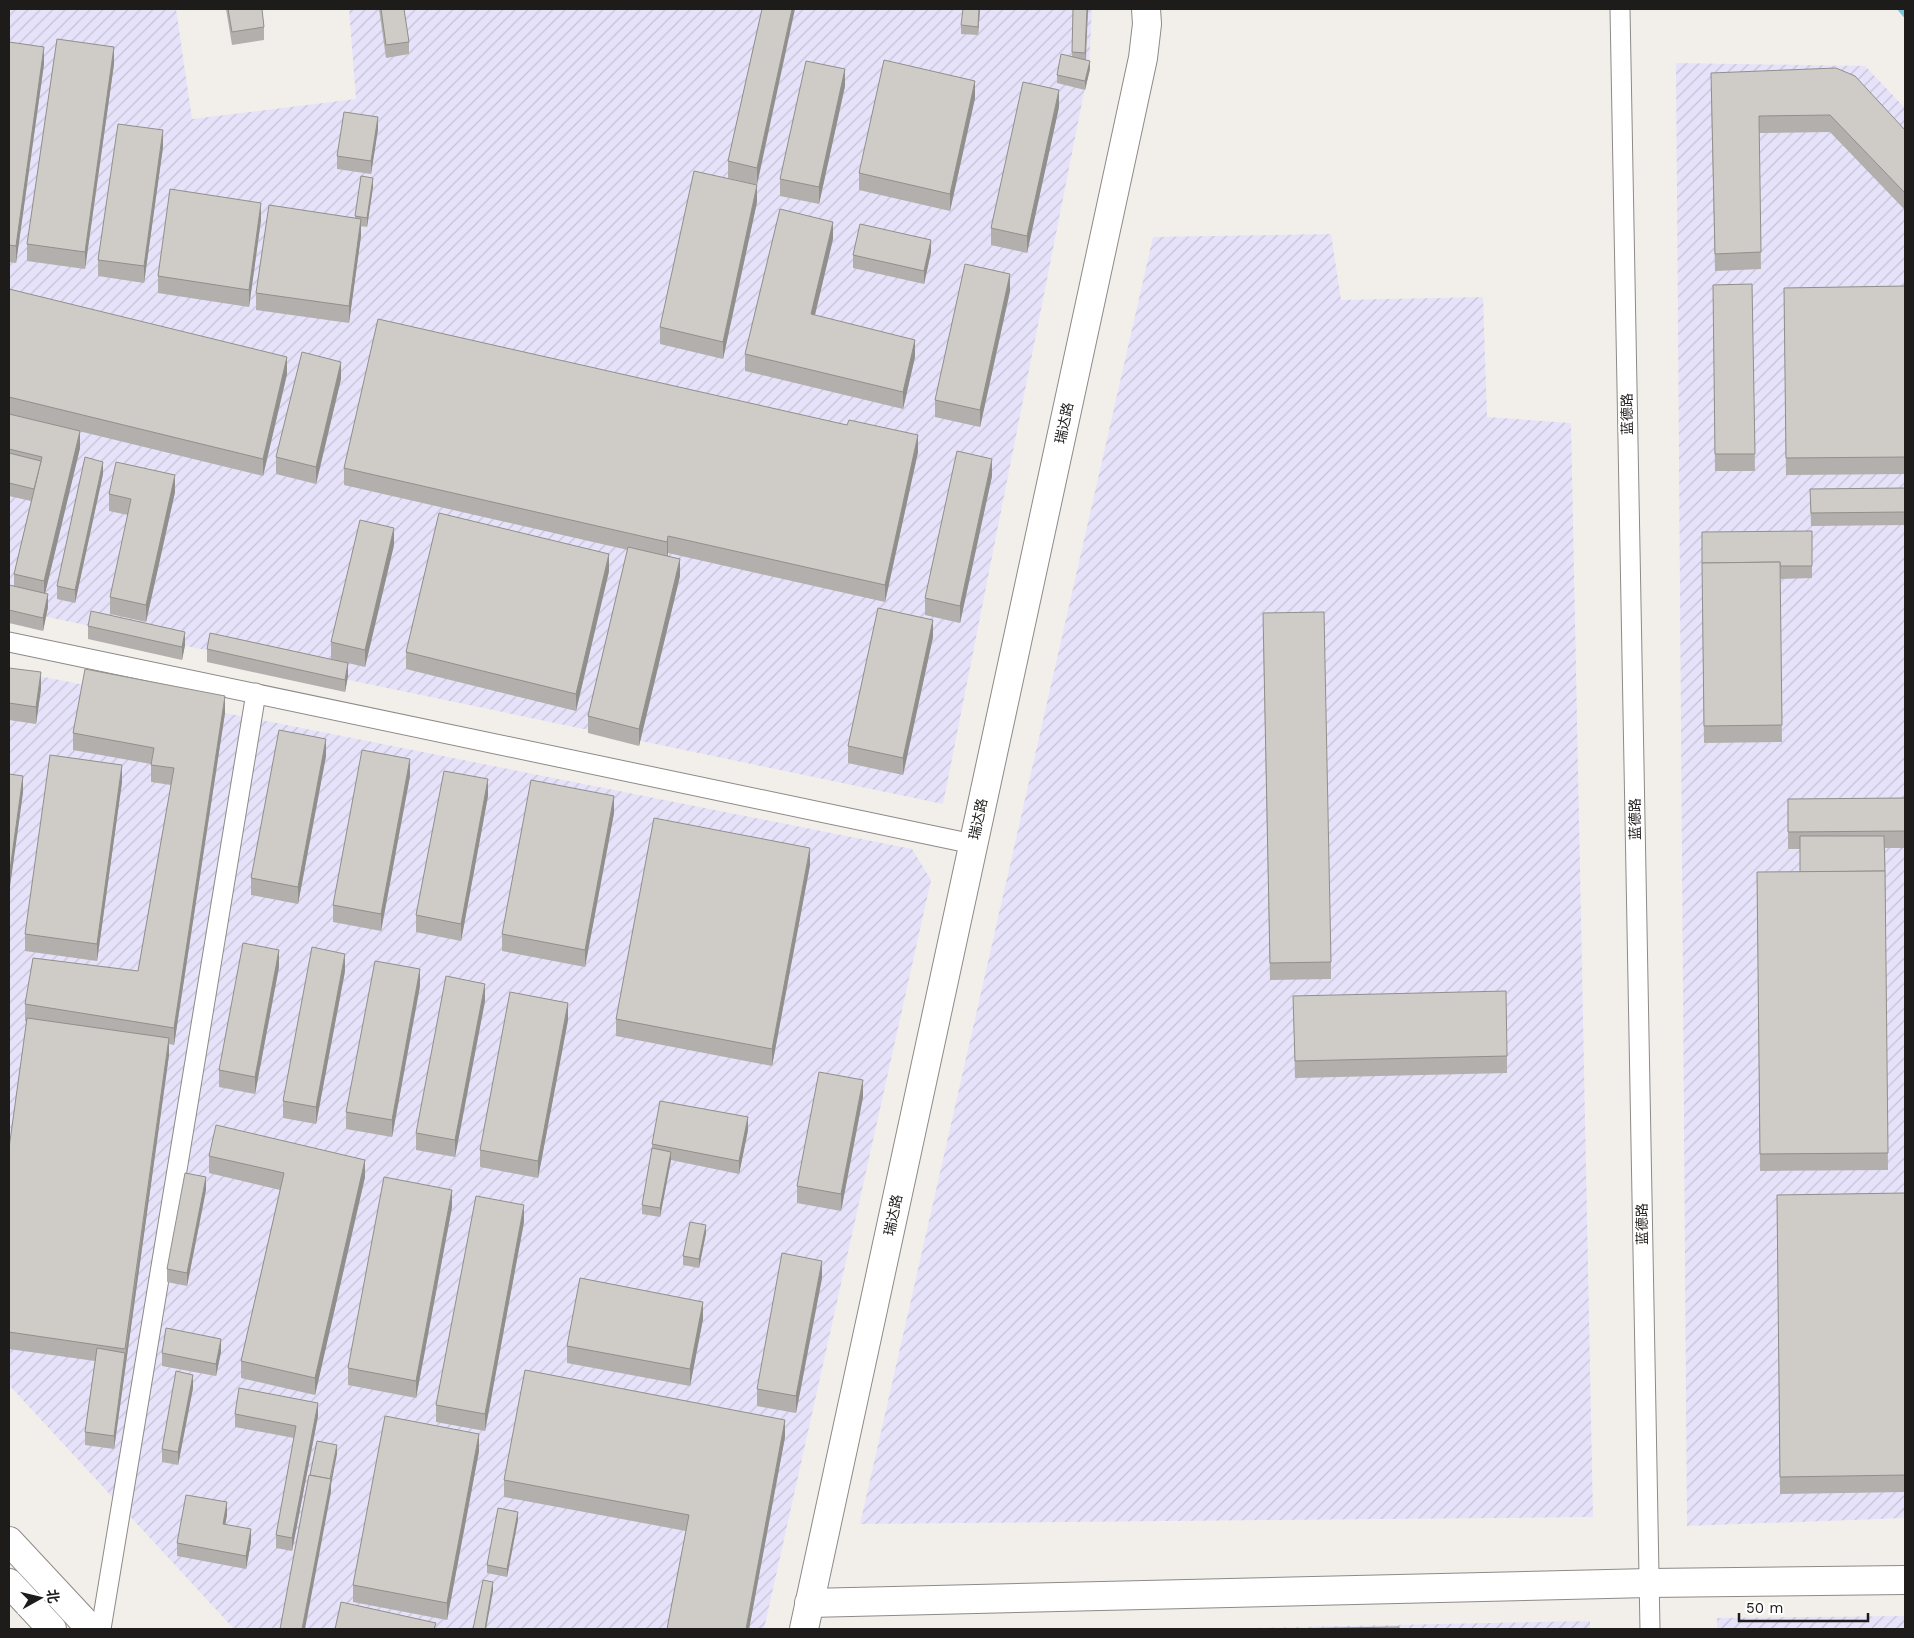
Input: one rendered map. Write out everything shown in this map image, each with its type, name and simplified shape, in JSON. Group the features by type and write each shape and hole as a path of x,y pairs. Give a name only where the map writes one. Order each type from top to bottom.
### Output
{"street":[{"name":"瑞达路","path":"804,1629 1143,58 1147,24 1146,9"},
{"name":"蓝德路","path":"1620,9 1650,1629"},
{"path":"9,642 973,844"},
{"path":"101,1629 256,693"},
{"path":"9,1541 91,1629"},
{"path":"809,1603 1649,1583 1905,1580"},
{"path":"9,1583 52,1629"}],"shaded area":[{"path":"9,9 176,9 192,119 356,99 349,9 1092,9 1089,67 943,804 9,609"},
{"path":"1676,63 1865,66 1905,108 1905,1518 1687,1526"},
{"path":"1331,234 1341,300 1483,297 1487,417 1571,423 1593,1517 860,1524 1153,237"},
{"path":"9,670 912,849 931,880 764,1629 234,1629 9,1385"},
{"path":"1905,1616 1905,1629 1717,1629 1717,1618"},
{"path":"1590,1621 1590,1629 1202,1629"}],"building":[{"path":"228,9 262,9 264,27 232,32"},
{"path":"381,9 404,9 409,42 386,45"},
{"path":"762,9 792,9 757,168 728,161"},
{"path":"963,9 979,9 978,27 961,25"},
{"path":"1073,9 1087,9 1085,53 1072,52"},
{"path":"57,39 114,47 85,252 27,244"},
{"path":"9,42 44,47 16,246 9,245"},
{"path":"1061,54 1090,61 1085,81 1057,75"},
{"path":"884,60 975,81 950,194 859,173"},
{"path":"806,61 845,69 819,187 780,179"},
{"path":"1836,68 1855,76 1905,130 1905,193 1830,115 1759,116 1761,252 1715,254 1711,73"},
{"path":"1023,82 1059,90 1027,236 991,228"},
{"path":"344,112 378,117 371,161 337,156"},
{"path":"118,124 163,130 144,266 98,260"},
{"path":"694,171 757,185 723,342 660,327"},
{"path":"361,176 373,178 367,218 355,216"},
{"path":"170,189 261,203 249,290 158,276"},
{"path":"269,205 361,219 349,306 256,293"},
{"path":"780,209 833,222 811,314 915,340 903,392 745,354"},
{"path":"860,224 931,240 924,271 853,255"},
{"path":"965,264 1010,274 980,410 935,400"},
{"path":"1752,284 1755,454 1715,454 1713,285"},
{"path":"1905,286 1905,457 1786,458 1784,288"},
{"path":"9,289 287,357 263,459 9,397"},
{"path":"378,319 847,425 849,420 918,435 885,585 668,536 667,542 344,468"},
{"path":"302,352 341,362 316,467 276,457"},
{"path":"9,414 80,431 44,581 14,574 42,457 9,449"},
{"path":"957,451 992,459 960,606 925,598"},
{"path":"9,453 41,461 34,489 9,483"},
{"path":"85,457 103,462 75,590 57,586"},
{"path":"116,462 175,475 146,605 110,597 131,499 109,494"},
{"path":"1905,488 1905,512 1811,513 1810,489"},
{"path":"439,513 609,554 576,694 406,652"},
{"path":"360,520 394,528 365,650 331,642"},
{"path":"1812,531 1812,566 1780,566 1780,562 1702,563 1702,532"},
{"path":"628,547 680,559 639,729 588,716"},
{"path":"1780,562 1782,725 1704,726 1702,563"},
{"path":"9,585 48,594 43,618 9,610"},
{"path":"878,608 933,620 903,758 848,746"},
{"path":"91,611 185,632 182,647 88,626"},
{"path":"1324,612 1331,962 1270,963 1263,613"},
{"path":"210,633 348,663 345,680 207,649"},
{"path":"9,668 41,672 36,707 9,703"},
{"path":"85,669 225,696 174,1028 25,1004 33,958 138,971 174,768 151,765 154,748 73,733"},
{"path":"279,730 326,739 298,887 251,878"},
{"path":"362,750 410,759 381,914 333,905"},
{"path":"50,755 122,765 97,944 25,934"},
{"path":"444,771 488,779 461,924 416,915"},
{"path":"9,774 23,776 9,877"},
{"path":"531,780 614,796 585,950 502,934"},
{"path":"1905,798 1905,831 1788,832 1788,799"},
{"path":"654,818 810,848 772,1049 616,1019"},
{"path":"1800,836 1884,836 1885,871 1800,872"},
{"path":"1885,871 1888,1153 1760,1154 1757,872"},
{"path":"243,943 279,950 255,1077 219,1070"},
{"path":"312,947 345,954 316,1107 283,1101"},
{"path":"375,961 420,969 392,1120 346,1112"},
{"path":"446,976 485,984 455,1140 416,1133"},
{"path":"1506,991 1507,1056 1295,1061 1293,996"},
{"path":"510,992 568,1003 538,1161 480,1150"},
{"path":"27,1018 169,1038 125,1349 9,1332 9,1148"},
{"path":"819,1072 863,1080 841,1194 797,1186"},
{"path":"660,1101 748,1117 739,1161 652,1144"},
{"path":"216,1125 365,1160 315,1378 241,1361 284,1173 209,1156"},
{"path":"652,1148 671,1152 660,1208 642,1205"},
{"path":"185,1173 206,1177 187,1273 167,1269"},
{"path":"384,1177 452,1190 416,1381 348,1368"},
{"path":"1905,1193 1905,1475 1780,1477 1777,1195"},
{"path":"476,1196 524,1205 485,1414 436,1405"},
{"path":"690,1222 706,1225 699,1259 683,1256"},
{"path":"782,1253 822,1261 796,1396 757,1389"},
{"path":"580,1278 703,1302 690,1369 567,1346"},
{"path":"166,1328 221,1339 216,1364 162,1353"},
{"path":"97,1348 125,1353 114,1436 85,1432"},
{"path":"525,1370 785,1420 746,1629 667,1629 689,1515 504,1480"},
{"path":"176,1371 193,1375 178,1452 162,1449"},
{"path":"239,1388 318,1403 292,1538 276,1535 296,1426 235,1414"},
{"path":"385,1416 479,1434 447,1603 353,1585"},
{"path":"317,1441 337,1445 330,1479 310,1475"},
{"path":"309,1475 331,1479 302,1629 280,1629"},
{"path":"186,1495 227,1502 223,1524 251,1529 246,1556 177,1543"},
{"path":"498,1508 518,1512 507,1569 487,1565"},
{"path":"483,1580 493,1582 485,1629 473,1629"},
{"path":"341,1602 436,1623 434,1629 335,1629"},
{"path":"1399,1627 1399,1629 1274,1629"}],"waterway":[{"path":"1900,9 1905,15"}]}
